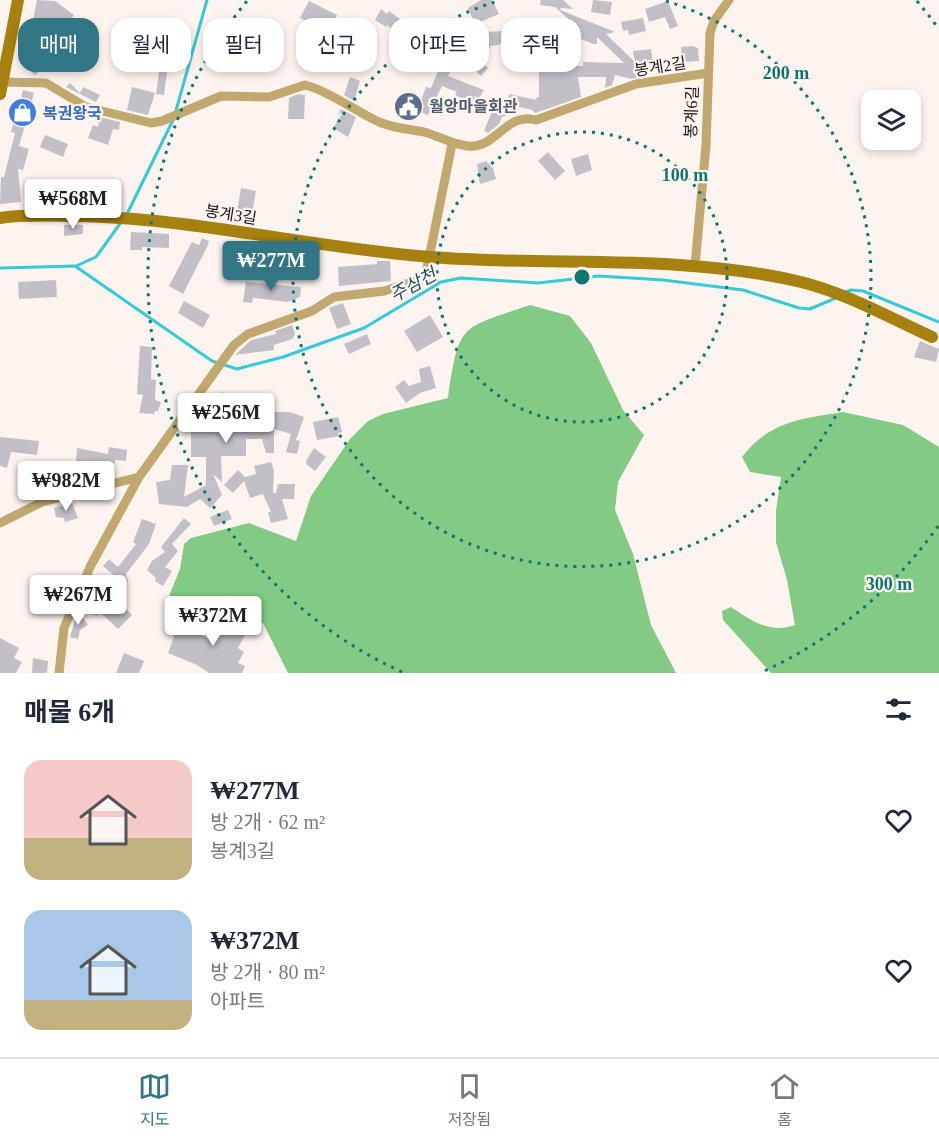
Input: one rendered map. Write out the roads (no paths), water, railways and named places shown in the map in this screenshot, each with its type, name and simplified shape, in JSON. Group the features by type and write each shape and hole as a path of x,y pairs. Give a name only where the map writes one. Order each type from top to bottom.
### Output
{"street":[{"path":"1,88 18,0"},
{"name":"봉계6길","path":"695,266 706,145 710,33 714,21 729,0"},
{"name":"봉계2길","path":"1,88 46,83 92,109 151,123 162,121 221,96 269,97 305,86 386,125 423,132 452,144 483,146 508,125 523,118 536,120 636,84 708,74"},
{"path":"59,673 63,634 90,567 139,477 225,356 248,334 312,311 334,297 384,291 422,280 428,271 452,144"},
{"name":"봉계3길","path":"0,218 27,215 134,219 206,226 430,257"},
{"path":"430,257 695,266 780,278 833,293 932,337"},
{"path":"0,523 42,502 139,477"}],"waterway":[{"path":"175,114 207,0"},
{"path":"127,214 173,120"},
{"path":"76,266 96,257 122,221"},
{"name":"주삼천","path":"0,268 75,266 212,361 237,369 283,357 364,328 441,282 461,278 538,283 599,276 663,280 743,290 799,308 810,309 838,297"},
{"name":"주삼천","path":"846,292 863,291 939,322"}],"place":[{"name":"월앙마을회관","path":"408,106"},
{"name":"복권왕국","path":"22,113"}]}
